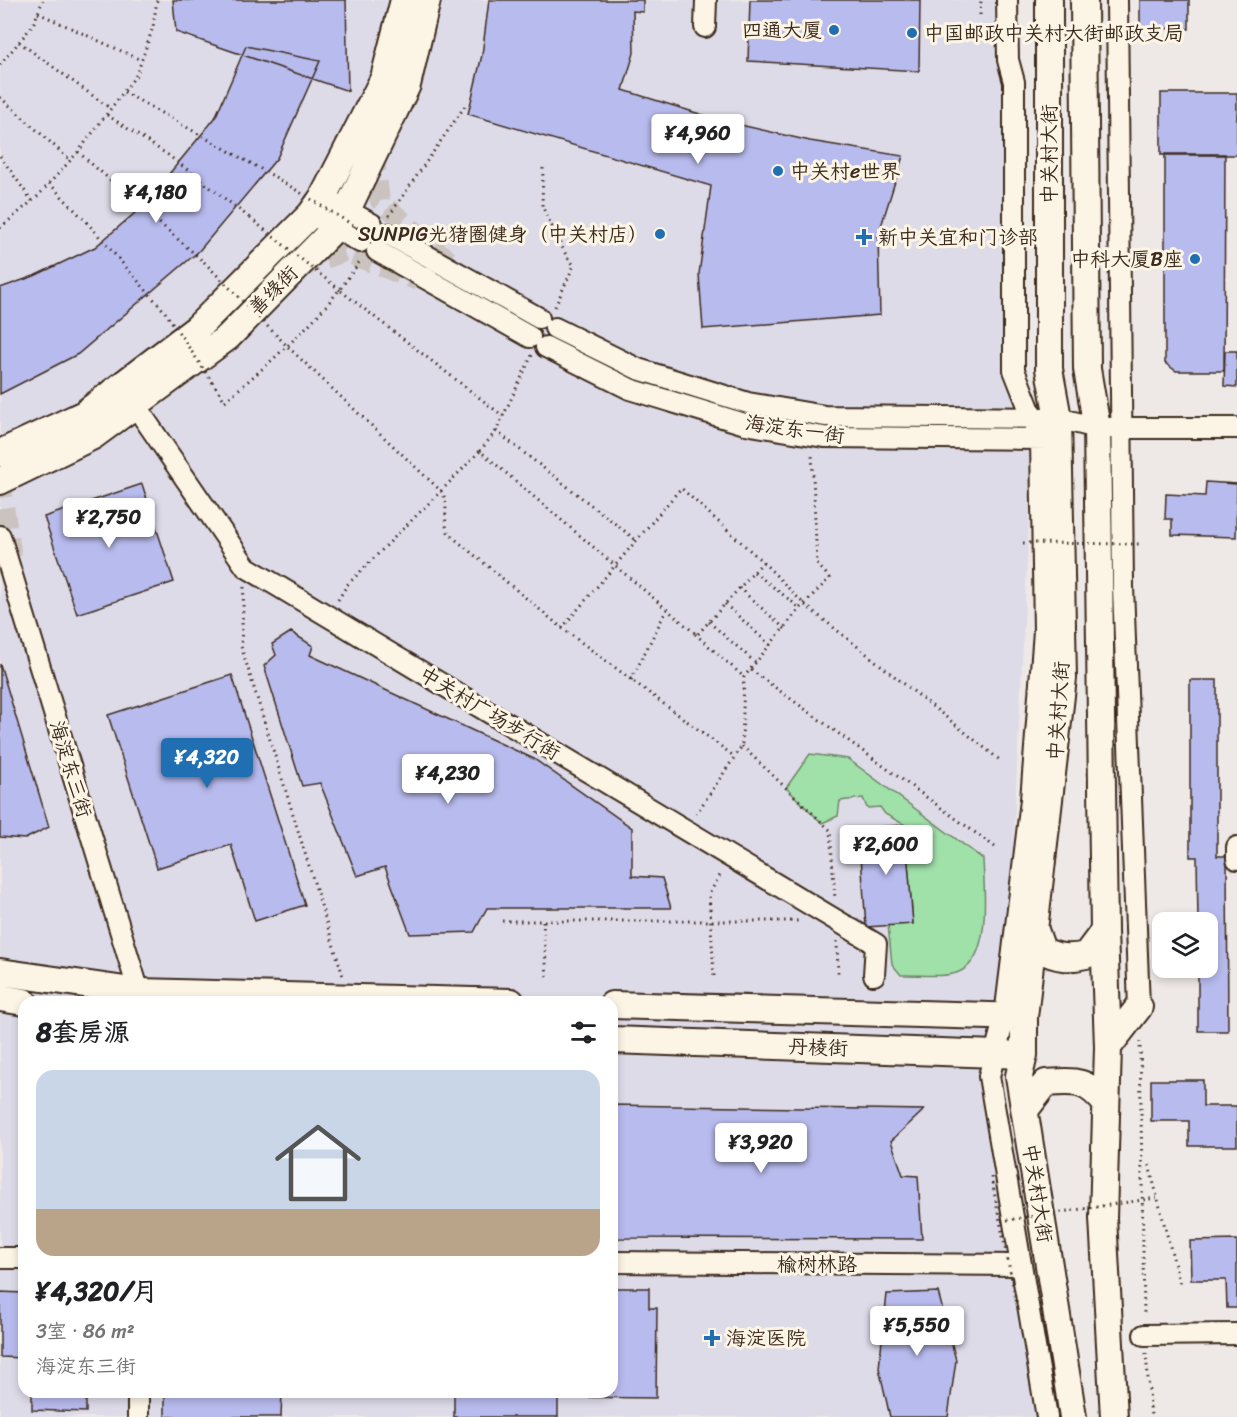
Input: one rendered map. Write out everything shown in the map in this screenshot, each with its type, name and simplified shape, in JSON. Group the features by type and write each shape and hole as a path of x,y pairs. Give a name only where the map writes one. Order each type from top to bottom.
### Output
{"main road":[{"name":"善缘街","path":"0,453 84,414 198,328 317,206 384,78 404,0"},
{"name":"善缘街","path":"0,481 93,436 228,336 341,218 407,85 427,0"},
{"name":"中关村大街","path":"1049,0 1047,429 1063,678 1035,930 1014,1016 1024,1055 1019,1076 1073,1417"},
{"name":"中关村大街","path":"1084,0 1087,369 1109,428 1104,930 1108,1047 1103,1218 1114,1417"},
{"path":"1035,930 1041,950 1055,957 1072,958 1086,955 1104,930"},
{"path":"0,972 134,996"},
{"path":"0,998 18,1001"},
{"name":"丹棱街","path":"618,1005 1014,1016"},
{"path":"1108,1047 1139,1007"},
{"name":"丹棱街","path":"618,1040 996,1052 1024,1055"},
{"path":"1025,1110 1046,1083 1077,1081 1097,1092 1106,1104"}],"street":[{"path":"705,27 706,0"},
{"path":"1007,0 1008,60 1014,82 1014,370 1047,429 1237,428"},
{"name":"中关村大街","path":"1117,0 1109,428 1123,587 1139,1007"},
{"name":"海淀东一街","path":"317,206 374,238 538,342 630,389 745,424 812,435 1047,429"},
{"name":"海淀东一街","path":"374,238 638,369 748,403 825,416 1047,429"},
{"name":"中关村广场步行街","path":"135,405 246,567 876,944 874,975"},
{"name":"中关村大街","path":"1047,429 1044,631 1014,1016 996,1052 989,1076 1047,1417"},
{"name":"海淀东三街","path":"0,536 140,996"},
{"path":"1237,847 1237,859"},
{"path":"0,1258 18,1258"},
{"name":"榆树林路","path":"618,1262 1021,1266"},
{"path":"1144,1335 1237,1334"},
{"path":"138,1398 138,1417"}],"path":[{"path":"0,65 33,25 43,0"},
{"path":"0,228 32,201 78,152 137,74 153,27 157,0"},
{"path":"980,15 981,0"},
{"path":"38,13 141,60"},
{"path":"20,42 111,109"},
{"path":"124,92 275,177 374,238"},
{"path":"0,97 70,160"},
{"path":"107,115 168,155 503,416"},
{"path":"78,152 204,262 288,346 441,491 446,498 444,524 449,534 562,628 735,757"},
{"path":"0,156 32,201"},
{"path":"49,183 165,312 225,401"},
{"path":"496,431 636,540"},
{"path":"684,830 742,746 744,677 757,664 800,608 831,578 817,564 812,435"},
{"path":"347,585 480,451 744,677"},
{"path":"562,628 681,488 763,562 804,604 1001,761"},
{"path":"1023,543 1141,544"},
{"path":"694,632 697,635 763,562"},
{"path":"246,567 241,646 344,978"},
{"path":"754,572 800,608"},
{"path":"739,588 785,628"},
{"path":"724,604 770,645"},
{"path":"632,680 667,609"},
{"path":"709,622 757,664"},
{"path":"751,670 995,847"},
{"path":"742,746 830,830 838,975"},
{"path":"714,976 709,894 730,857"},
{"path":"502,921 802,921"},
{"path":"543,921 547,977"},
{"path":"1149,1165 1180,1285"},
{"path":"991,1177 1017,1305"},
{"path":"1001,1221 1156,1198"}],"shaded area":[{"path":"0,0 1008,0 1014,370 1033,439 1005,1016 989,1076 1047,1417 0,1417"}],"green space":[{"path":"810,754 848,759 983,859 985,903 982,937 971,963 961,971 939,976 901,975 892,964 888,925 913,923 905,825 885,814 880,807 867,808 863,798 840,801 838,816 822,823 786,788"}],"building":[{"path":"173,0 346,0 348,91 176,32"},
{"name":"中关村e世界","path":"489,0 643,0 643,12 633,11 634,53 623,90 719,120 810,141 903,156 878,236 880,315 703,329 699,274 711,186 468,114 482,55"},
{"name":"四通大厦","path":"750,0 920,0 919,71 748,61"},
{"path":"1140,0 1189,0 1189,29 1140,28"},
{"path":"246,46 320,61 277,158 199,251 78,354 0,394 0,288 34,276 95,247 142,207 215,118"},
{"path":"1161,93 1237,93 1237,155 1161,155"},
{"name":"中科大厦B座","path":"1165,154 1225,154 1224,371 1176,371 1165,363"},
{"path":"1225,351 1237,351 1237,387 1224,386"},
{"path":"1206,482 1237,484 1236,537 1172,535 1172,519 1165,519 1166,494 1205,496"},
{"path":"142,484 174,582 77,614 44,517"},
{"path":"291,632 313,646 310,655 534,759 632,828 632,876 662,878 671,908 487,908 474,932 410,934 385,867 357,876 320,783 302,786 264,666 276,655 272,644"},
{"path":"0,664 49,827 25,839 0,837"},
{"path":"232,675 305,905 255,921 231,845 157,868 108,715"},
{"path":"1190,680 1217,680 1217,856 1227,856 1228,1031 1198,1031 1198,978 1218,978 1218,912 1198,912 1197,857 1190,857"},
{"path":"905,825 913,924 866,927 859,828"},
{"path":"1151,1080 1203,1080 1203,1106 1237,1106 1237,1146 1189,1146 1189,1121 1151,1121"},
{"path":"618,1105 924,1110 891,1141 903,1175 918,1176 922,1239 618,1238"},
{"path":"1237,1240 1237,1308 1227,1308 1226,1280 1191,1280 1190,1241"},
{"path":"618,1288 649,1288 649,1308 657,1308 656,1398 618,1398"},
{"path":"0,1292 18,1293 18,1358 0,1357"},
{"path":"938,1292 956,1360 948,1417 890,1417 879,1368 887,1294"},
{"path":"32,1398 86,1398 86,1412 32,1410"},
{"path":"165,1398 282,1398 281,1417 165,1417"},
{"path":"454,1398 558,1398 558,1417 454,1417"}],"tunnel":[{"path":"374,152 380,201 454,265"},
{"path":"232,310 310,236 326,206"},
{"path":"297,269 344,252 418,281"},
{"path":"12,557 2,493 13,470"}],"place":[{"name":"四通大厦","path":"834,30"},
{"name":"中国邮政中关村大街邮政支局","path":"912,33"},
{"name":"中关村e世界","path":"778,171"},
{"name":"SUNPIG光猪圈健身（中关村店）","path":"660,234"},
{"name":"新中关宜和门诊部","path":"864,237"},
{"name":"中科大厦B座","path":"1195,259"},
{"name":"海淀医院","path":"712,1338"}]}
